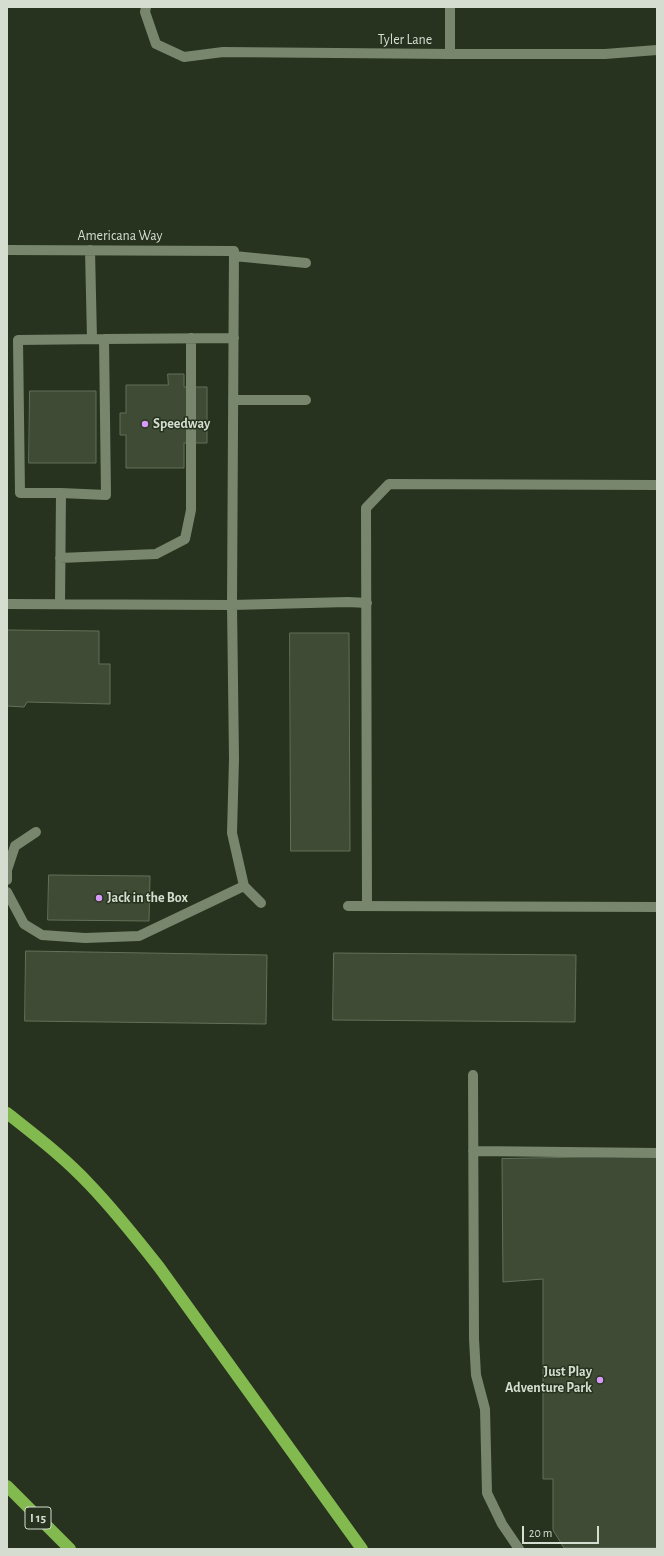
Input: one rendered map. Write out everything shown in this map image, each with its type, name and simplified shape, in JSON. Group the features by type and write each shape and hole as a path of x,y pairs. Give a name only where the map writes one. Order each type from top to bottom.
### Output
{"highway":[{"path":"7,1113 49,1145 90,1184 160,1267 252,1396 339,1514 362,1549"},
{"name":"I 15","path":"7,1486 70,1549"}],"street":[{"name":"Tyler Lane","path":"146,7 145,12 156,44 184,57 223,52 605,54 657,50"},
{"path":"450,7 450,54"},
{"name":"Americana Way","path":"7,250 90,250 234,254 306,262"},
{"path":"90,250 92,339"},
{"path":"234,254 232,605 234,760 232,833 244,886 261,903"},
{"path":"104,339 106,494 20,493 18,340 92,339 191,338 234,338"},
{"path":"60,558 156,554 185,539 191,510 191,338"},
{"path":"233,400 306,400"},
{"path":"367,906 366,508 389,484 657,485"},
{"path":"60,604 61,494"},
{"path":"7,604 232,605 348,602 367,603"},
{"path":"7,880 7,870 15,846 36,832"},
{"path":"7,892 24,924 42,935 85,938 139,936 244,886"},
{"path":"348,906 657,907"},
{"path":"473,1076 474,1339 476,1376 485,1410 487,1493 502,1524 520,1549"},
{"path":"473,1151 657,1153"}],"building":[{"path":"168,374 184,374 184,387 207,387 207,443 184,443 184,468 126,468 126,435 120,435 120,413 126,413 126,385 168,385"},
{"path":"30,391 96,391 96,463 29,463"},
{"path":"7,630 99,631 99,664 110,664 110,704 27,702 24,707 7,706"},
{"path":"290,633 349,633 350,851 291,851"},
{"name":"Jack in the Box","path":"49,875 150,876 149,921 48,920"},
{"path":"26,951 267,955 266,1024 25,1021"},
{"path":"334,953 576,955 575,1022 333,1020"},
{"name":"Just Play Adventure Park","path":"657,1156 657,1548 564,1548 553,1530 553,1479 543,1479 543,1279 503,1282 502,1159"}],"place":[{"name":"Speedway","path":"145,424"},
{"name":"Jack in the Box","path":"99,898"},
{"name":"Just Play Adventure Park","path":"600,1380"}]}
